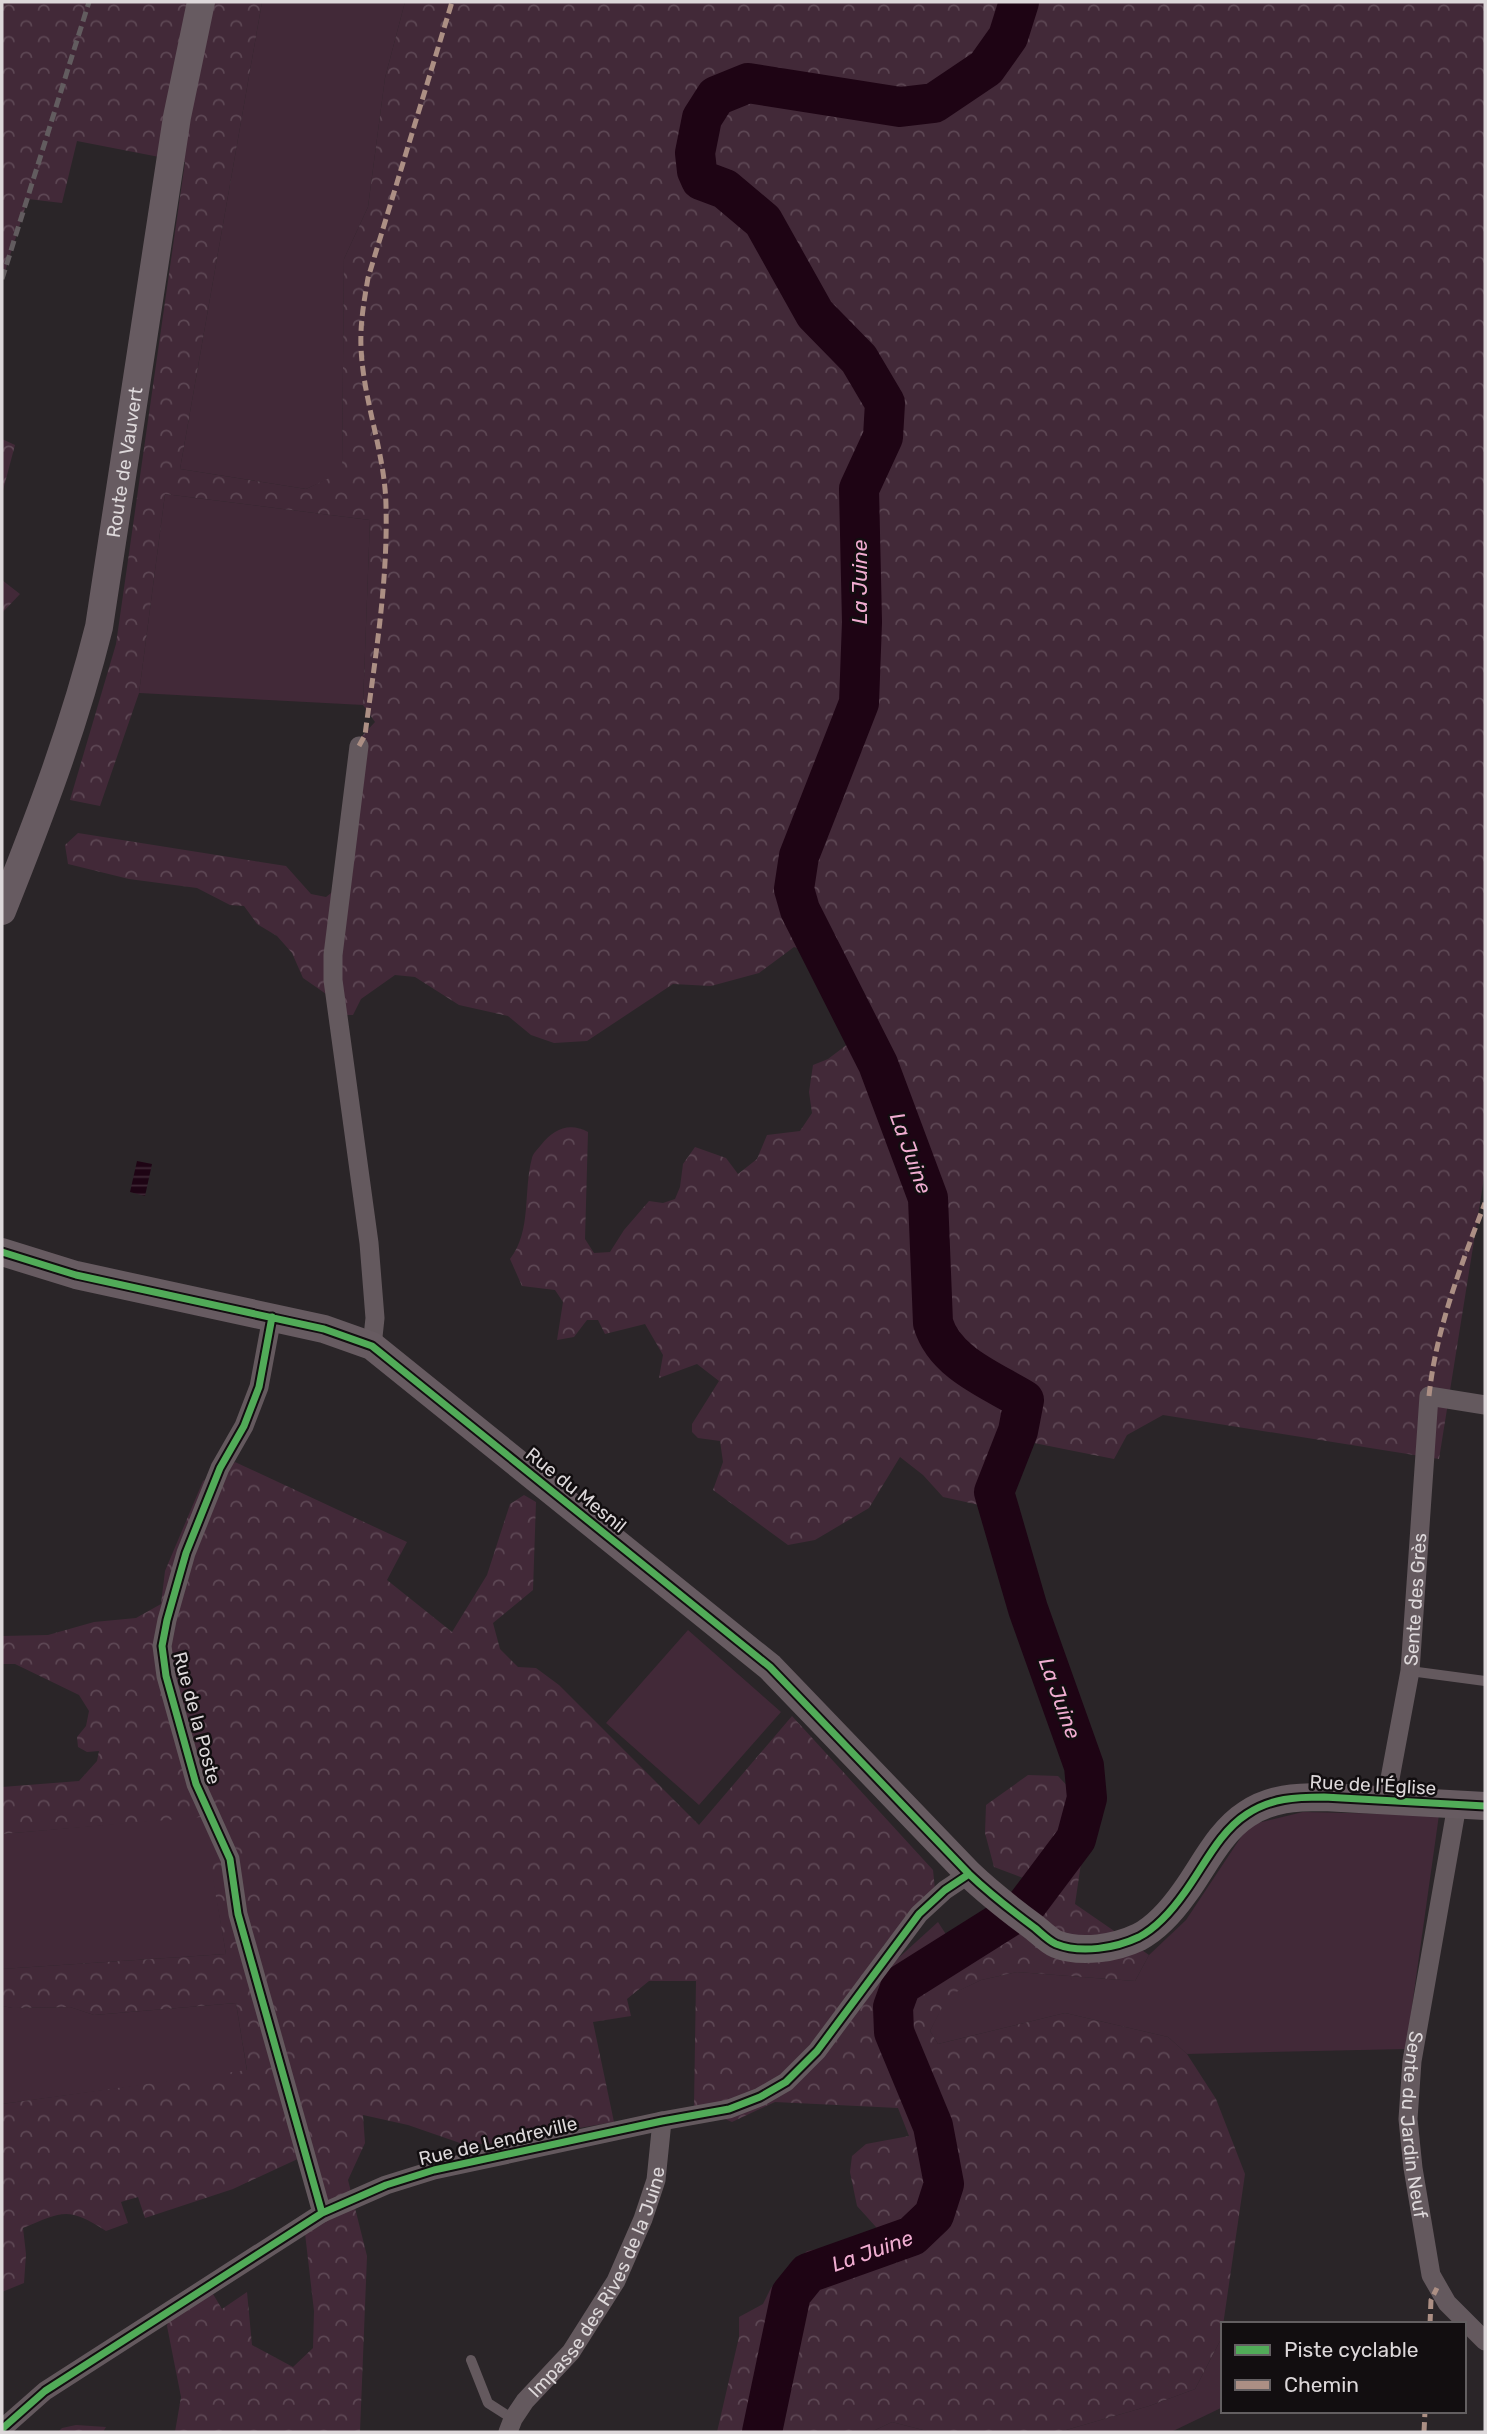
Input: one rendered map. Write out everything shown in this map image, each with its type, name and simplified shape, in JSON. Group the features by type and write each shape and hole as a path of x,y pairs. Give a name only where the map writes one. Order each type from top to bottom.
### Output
{"street":[{"name":"Route de Vauvert","path":"2,911 63,750 82,694 99,627 177,117 201,2"},
{"path":"359,746 333,955 333,980 369,1243 375,1318 372,1346"},
{"name":"Rue du Mesnil","path":"2,1252 76,1275 324,1329 372,1346 770,1667 969,1874 1001,1904 1033,1927"},
{"name":"Rue de la Poste","path":"272,1317 259,1387 244,1426 220,1468 186,1553 162,1646 166,1676 196,1784 230,1859 238,1914 322,2213"},
{"name":"Sente des Grès","path":"1385,1800 1410,1671 1429,1396 1485,1405"},
{"name":"Rue de l'Église","path":"1033,1927 1055,1944 1082,1949 1108,1947 1140,1937 1162,1920 1183,1895 1227,1831 1247,1814 1270,1802 1297,1797 1485,1806"},
{"name":"Sente du Jardin Neuf","path":"1457,1805 1412,2061 1408,2119 1413,2168 1431,2275 1447,2303 1466,2322"},
{"name":"Rue de Lendreville","path":"2,2430 45,2391 322,2213 386,2185 434,2170 729,2109 760,2098 786,2082 817,2051 919,1914 945,1889 969,1874"},
{"name":"Impasse des Rives de la Juine","path":"511,2426 525,2401 571,2352 616,2281 643,2219 656,2180 662,2121"},
{"name":"Sente du Jardin Neuf","path":"1466,2322 1485,2342"}],"lane":[{"path":"1410,1671 1485,1681"},
{"path":"471,2360 488,2403 511,2426"}],"green space":[{"path":"2,2 262,2 180,469 306,489 342,472 344,259 368,207 385,78 405,2 1485,2 1485,1172 1439,1459 1163,1415 1127,1435 1114,1459 1024,1441 1022,1462 1010,1493 984,1506 943,1497 923,1475 900,1457 869,1508 815,1540 788,1545 713,1490 723,1462 720,1441 698,1438 692,1432 692,1424 719,1381 697,1364 659,1378 663,1355 645,1324 605,1334 598,1320 587,1320 574,1337 557,1340 563,1302 555,1290 522,1286 510,1259 517,1248 524,1223 533,1156 546,1139 557,1131 574,1128 588,1132 585,1239 594,1253 610,1252 624,1230 649,1201 663,1203 675,1199 680,1187 683,1164 695,1147 726,1158 738,1174 757,1159 767,1135 800,1131 812,1113 809,1092 813,1065 828,1059 869,1028 864,992 836,961 794,947 759,973 711,986 673,984 587,1041 554,1043 531,1035 508,1016 459,1005 415,977 395,975 361,999 353,1015 337,1015 329,996 303,978 292,953 277,936 257,924 244,906 230,905 197,888 129,879 68,864 65,845 78,833 286,866 311,894 326,897 341,885 361,737 375,722 363,705 370,520 165,494 139,693 100,806 70,800 116,644 185,162 77,141 62,203 28,199 2,281"},
{"path":"262,2 405,2 385,78 368,207 344,259 342,473 306,489 180,469"},
{"path":"2,439 15,445 2,494"},
{"path":"165,494 370,520 363,705 139,693"},
{"path":"2,580 20,594 2,613"},
{"path":"235,1462 407,1542 387,1580 452,1632 487,1575 510,1504 524,1495 536,1502 533,1590 493,1623 500,1649 518,1667 536,1668 559,1685 699,1825 792,1716 933,1870 935,1889 883,1946 894,1962 938,1922 960,1956 1001,1928 1007,1938 1045,1904 1023,1878 994,1867 985,1833 986,1805 1028,1775 1058,1776 1089,1809 1075,1904 1149,1955 1135,1981 1017,1972 981,1980 948,1996 930,2031 938,2044 1065,2013 1168,2037 1187,2054 1216,2099 1245,2174 1223,2322 1221,2322 1221,2339 1195,2389 1149,2406 1059,2432 931,2432 892,2422 871,2432 717,2432 739,2337 739,2317 763,2304 771,2288 807,2251 885,2237 857,2206 850,2172 852,2156 866,2144 909,2136 898,2108 775,2102 732,2122 694,2106 696,1981 649,1981 627,1999 631,2016 593,2022 614,2122 486,2144 460,2143 408,2125 363,2115 365,2143 348,2180 367,2256 360,2432 175,2432 181,2397 167,2326 173,2304 213,2294 222,2309 247,2292 252,2345 293,2367 313,2348 314,2311 303,2216 318,2211 302,2157 233,2189 145,2218 138,2197 121,2202 128,2223 106,2231 82,2218 65,2214 23,2228 26,2254 24,2283 2,2292 2,2104 247,2070 236,2003 94,2015 70,2007 2,2006 2,1969 226,1954 202,1817 2,1834 2,1787 79,1781 97,1761 99,1751 87,1752 78,1747 77,1737 86,1726 89,1711 79,1695 15,1664 2,1664 2,1636 48,1635 94,1622 136,1618 161,1604 165,1571 203,1481"},
{"path":"688,1630 781,1712 699,1805 606,1723"},
{"path":"1303,1812 1439,1815 1406,2049 1187,2054 1168,2037 1065,2013 938,2044 930,2031 947,1996 981,1980 1017,1972 1135,1981 1149,1955 1186,1920 1249,1825"},
{"path":"203,1816 226,1954 2,1969 2,1834"},
{"path":"236,2003 247,2071 2,2104 2,2006 70,2007 94,2015"},
{"path":"1221,2339 1221,2408 1171,2432 1059,2432 1149,2406 1195,2389"},
{"path":"892,2422 931,2432 871,2432"},
{"path":"76,2425 106,2427 103,2432 58,2432 62,2428"}],"shaded area":[{"path":"137,1161 152,1164 145,1196 130,1192"}],"waterway":[{"name":"La Juine","path":"762,2432 791,2294 808,2273 912,2236 934,2215 944,2184 933,2126 894,2032 893,2007 901,1985 1025,1907 1076,1839 1087,1798 1084,1766 1028,1609 994,1492 1018,1431 1024,1400 958,1360 939,1337 933,1323 928,1198 878,1064 800,910 794,889 799,856 859,703 862,622 859,489 883,437 885,403 859,359 815,314 763,221 725,189 701,180 695,153 702,118 716,96 748,83 900,107 934,103 986,68 1008,37 1019,2"}],"railway":[{"path":"2,279 89,2"}],"marked path":[{"path":"359,746 365,735 377,649 386,535 385,486 363,367 363,312 368,278 452,2"},
{"path":"1429,1396 1443,1322 1485,1203"},
{"path":"1430,2322 1431,2300 1437,2288"},
{"path":"1424,2432 1425,2413"}],"cycle path":[{"path":"2,1252 76,1275 324,1329 372,1346 770,1667 969,1874 1056,1944 1076,1949 1098,1948 1120,1944 1146,1933 1175,1905 1228,1830 1247,1814 1265,1805 1294,1798 1324,1797 1485,1806"},
{"path":"272,1317 259,1387 244,1426 220,1468 186,1553 162,1646 166,1676 196,1784 230,1859 238,1914 322,2213"},
{"path":"2,2429 45,2391 322,2213 386,2185 434,2170 729,2109 760,2097 786,2082 817,2051 919,1914 945,1890 969,1874"}]}
